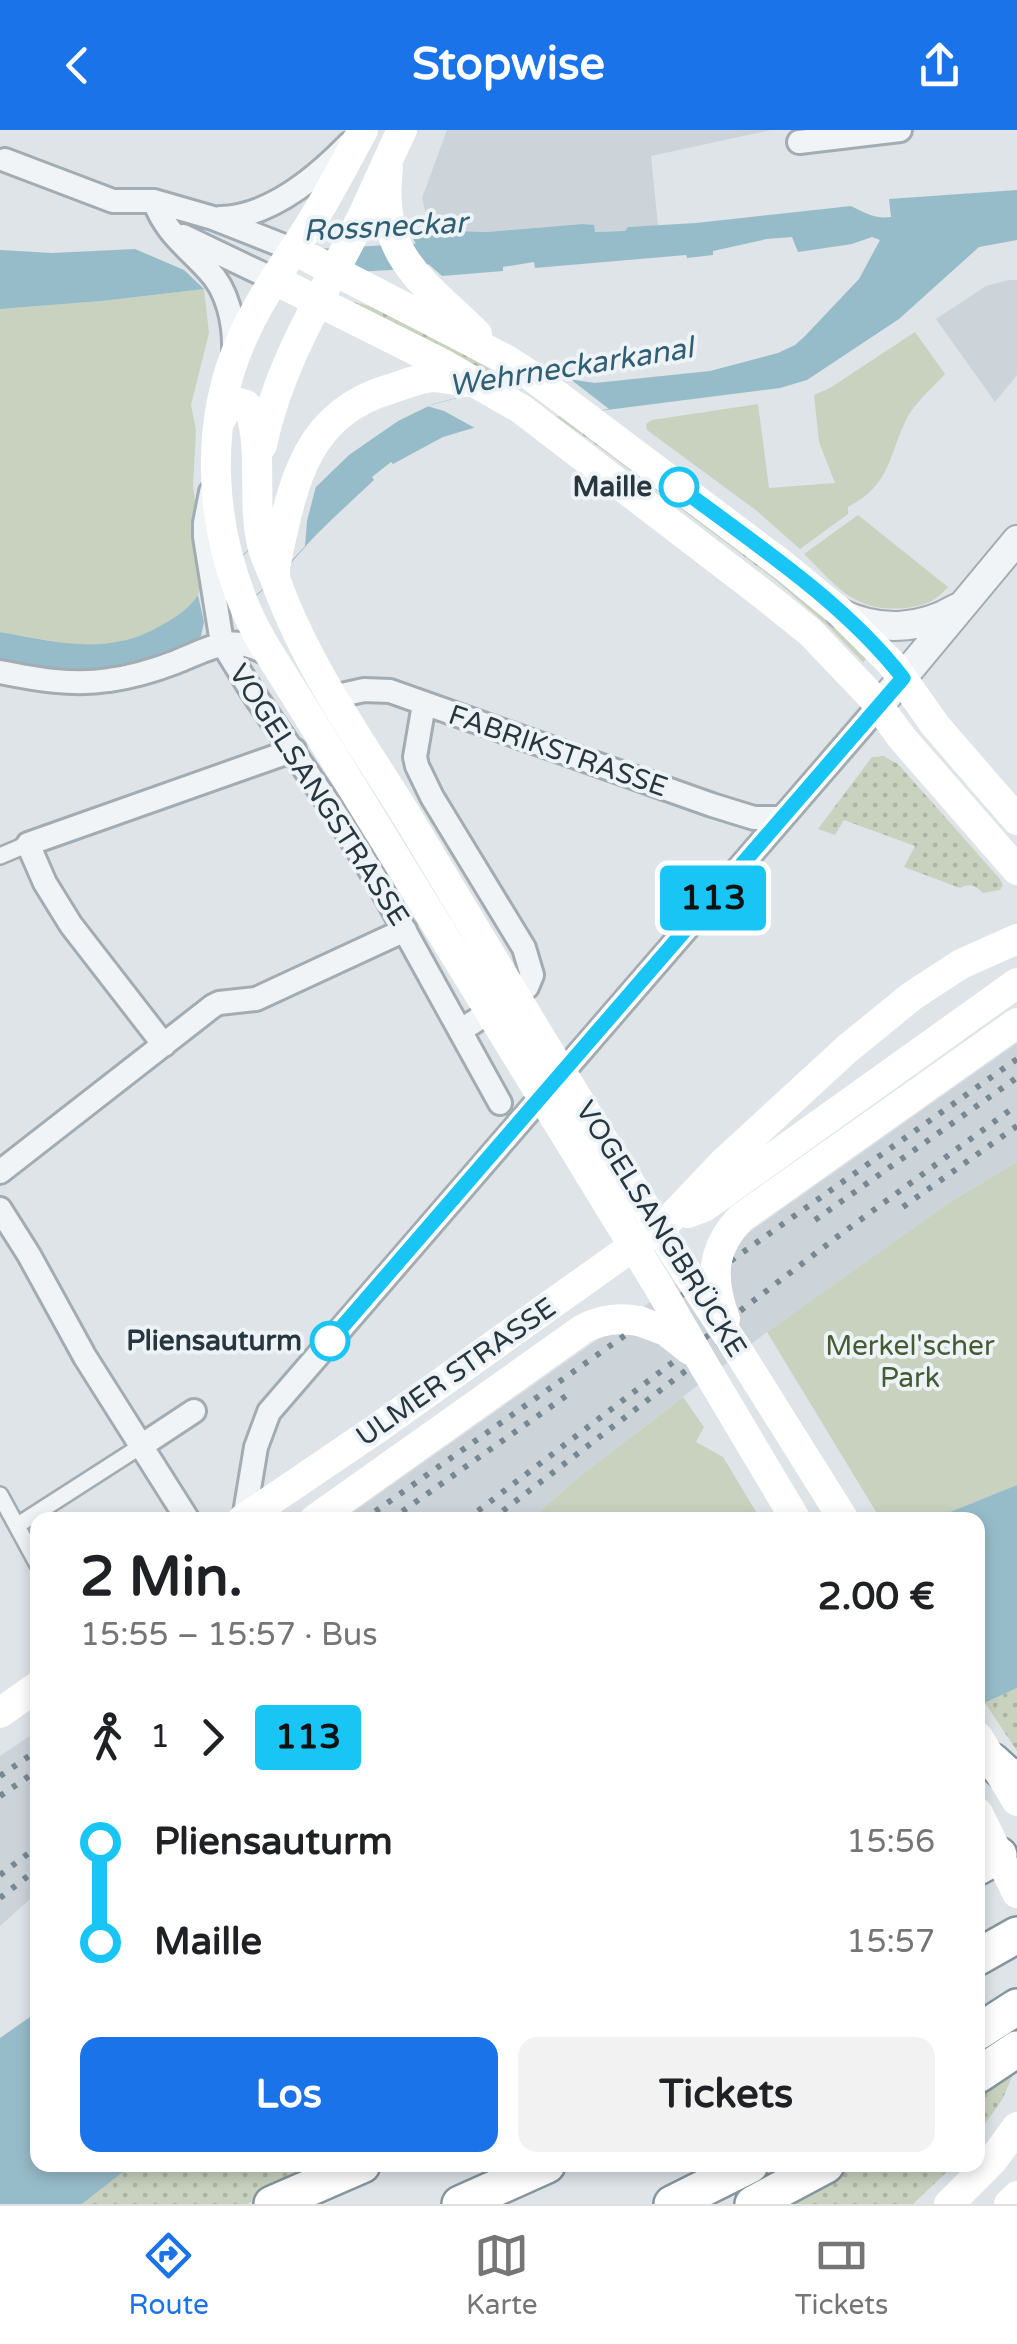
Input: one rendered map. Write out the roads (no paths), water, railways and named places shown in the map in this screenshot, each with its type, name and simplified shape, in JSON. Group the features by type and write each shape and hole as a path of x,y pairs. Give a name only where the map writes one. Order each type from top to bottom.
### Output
{"highway":[{"path":"985,1953 1017,1935"},
{"path":"985,2028 1017,2007"},
{"path":"985,2070 1017,2049"},
{"path":"272,2204 346,2172"},
{"path":"460,2204 531,2172"},
{"path":"672,2204 736,2172"},
{"path":"753,2204 813,2172"}],"main road":[{"name":"VOGELSANGBRÜCKE","path":"362,130 241,340 227,381 216,468 221,574 233,622 271,656 392,821 578,1097 839,1512"},
{"path":"397,142 387,173 386,195 400,256 418,277 505,359 840,612 903,678 935,725 1017,820"},
{"path":"259,463 273,400 288,362 333,284 397,142"},
{"path":"297,245 333,284 536,420 796,620 879,706 1015,870"},
{"path":"277,283 333,284 505,359"},
{"path":"276,580 296,481 312,445 330,421 374,394 427,378 486,388"},
{"path":"219,423 230,404 246,405 252,416 259,463"},
{"name":"VOGELSANGBRÜCKE","path":"259,463 261,539 276,580 295,629 333,697 392,821 791,1512"},
{"path":"962,964 1002,934 1017,916"},
{"name":"ULMER STRASSE","path":"255,1512 666,1222 723,1163 912,996 962,964 1017,939"},
{"name":"ULMER STRASSE","path":"666,1222 704,1207 1017,984"},
{"path":"735,1346 720,1304 716,1278 718,1251 732,1227 749,1211 1017,1023"},
{"path":"325,1512 593,1324 628,1318 652,1324 680,1340 705,1367"},
{"path":"0,1717 30,1693"},
{"path":"0,1717 30,1706"},
{"path":"985,1826 1007,1867"},
{"path":"985,2169 1017,2127"},
{"path":"949,2204 982,2172"},
{"path":"1008,2204 1017,2196"}],"street":[{"path":"212,218 246,216 275,202 317,172 362,130"},
{"path":"800,142 900,130"},
{"path":"2,159 113,201 154,202 297,245"},
{"path":"154,202 161,221 184,240 221,288 233,325 234,358"},
{"path":"184,240 277,283"},
{"path":"244,1512 256,1447 270,1412 903,678 1017,540"},
{"path":"840,612 870,624 898,627 928,622 966,602"},
{"path":"0,672 71,682 108,680 158,668 233,622"},
{"name":"VOGELSANGSTRASSE","path":"233,622 250,690 339,819 500,1103"},
{"name":"FABRIKSTRASSE","path":"333,697 364,690 390,691 726,810 754,818 782,818"},
{"path":"424,704 417,766 524,948 532,975 528,987 460,1031"},
{"path":"0,856 294,750"},
{"path":"28,844 62,912 164,1045"},
{"path":"0,1172 213,1006 256,999 405,930"},
{"path":"0,1208 86,1357 183,1512"},
{"path":"40,1512 194,1411"},
{"path":"0,1495 30,1549"},
{"path":"18,1526 30,1518"}],"water":[{"path":"1017,190 1017,240 979,247 899,319 807,380 780,388 480,426 443,437 391,462 372,477 374,480 254,598 185,646 133,666 105,671 68,673 0,663 0,632 62,643 102,644 142,635 167,622 186,609 349,455 398,421 433,404 514,383 561,378 595,383 710,371 795,345 859,279 880,240 872,237 798,252 792,237 767,239 713,251 713,255 687,258 686,255 535,268 534,262 503,267 503,271 442,276 424,260 411,234 582,224 594,225 595,232 625,231 628,227 851,206 875,216 891,217 889,199"},
{"path":"135,249 184,270 204,289 0,309 0,250 52,253"},
{"path":"1017,1485 1017,1688 985,1703 985,1512 950,1512"},
{"path":"30,2017 30,2172 123,2172 82,2204 0,2204 0,2038"}],"waterway":[{"name":"Rossneckar","path":"324,261 419,256"}],"railway":[{"path":"374,1512 1017,1059"},
{"path":"815,1220 1015,1079"},
{"path":"476,1512 1017,1105"},
{"path":"903,1207 1017,1126"},
{"path":"501,1512 735,1333"},
{"path":"401,1512 566,1396"},
{"path":"0,1776 30,1755"},
{"path":"0,1796 30,1775"},
{"path":"0,1875 30,1852"},
{"path":"0,1898 30,1874"}],"place":[{"name":"Maille","path":"679,487"},
{"name":"Pliensauturm","path":"330,1341"}],"water label":[{"name":"Wehrneckarkanal","path":"571,367"}],"park label":[{"name":"Merkel'scher Park","path":"910,1362"}]}
